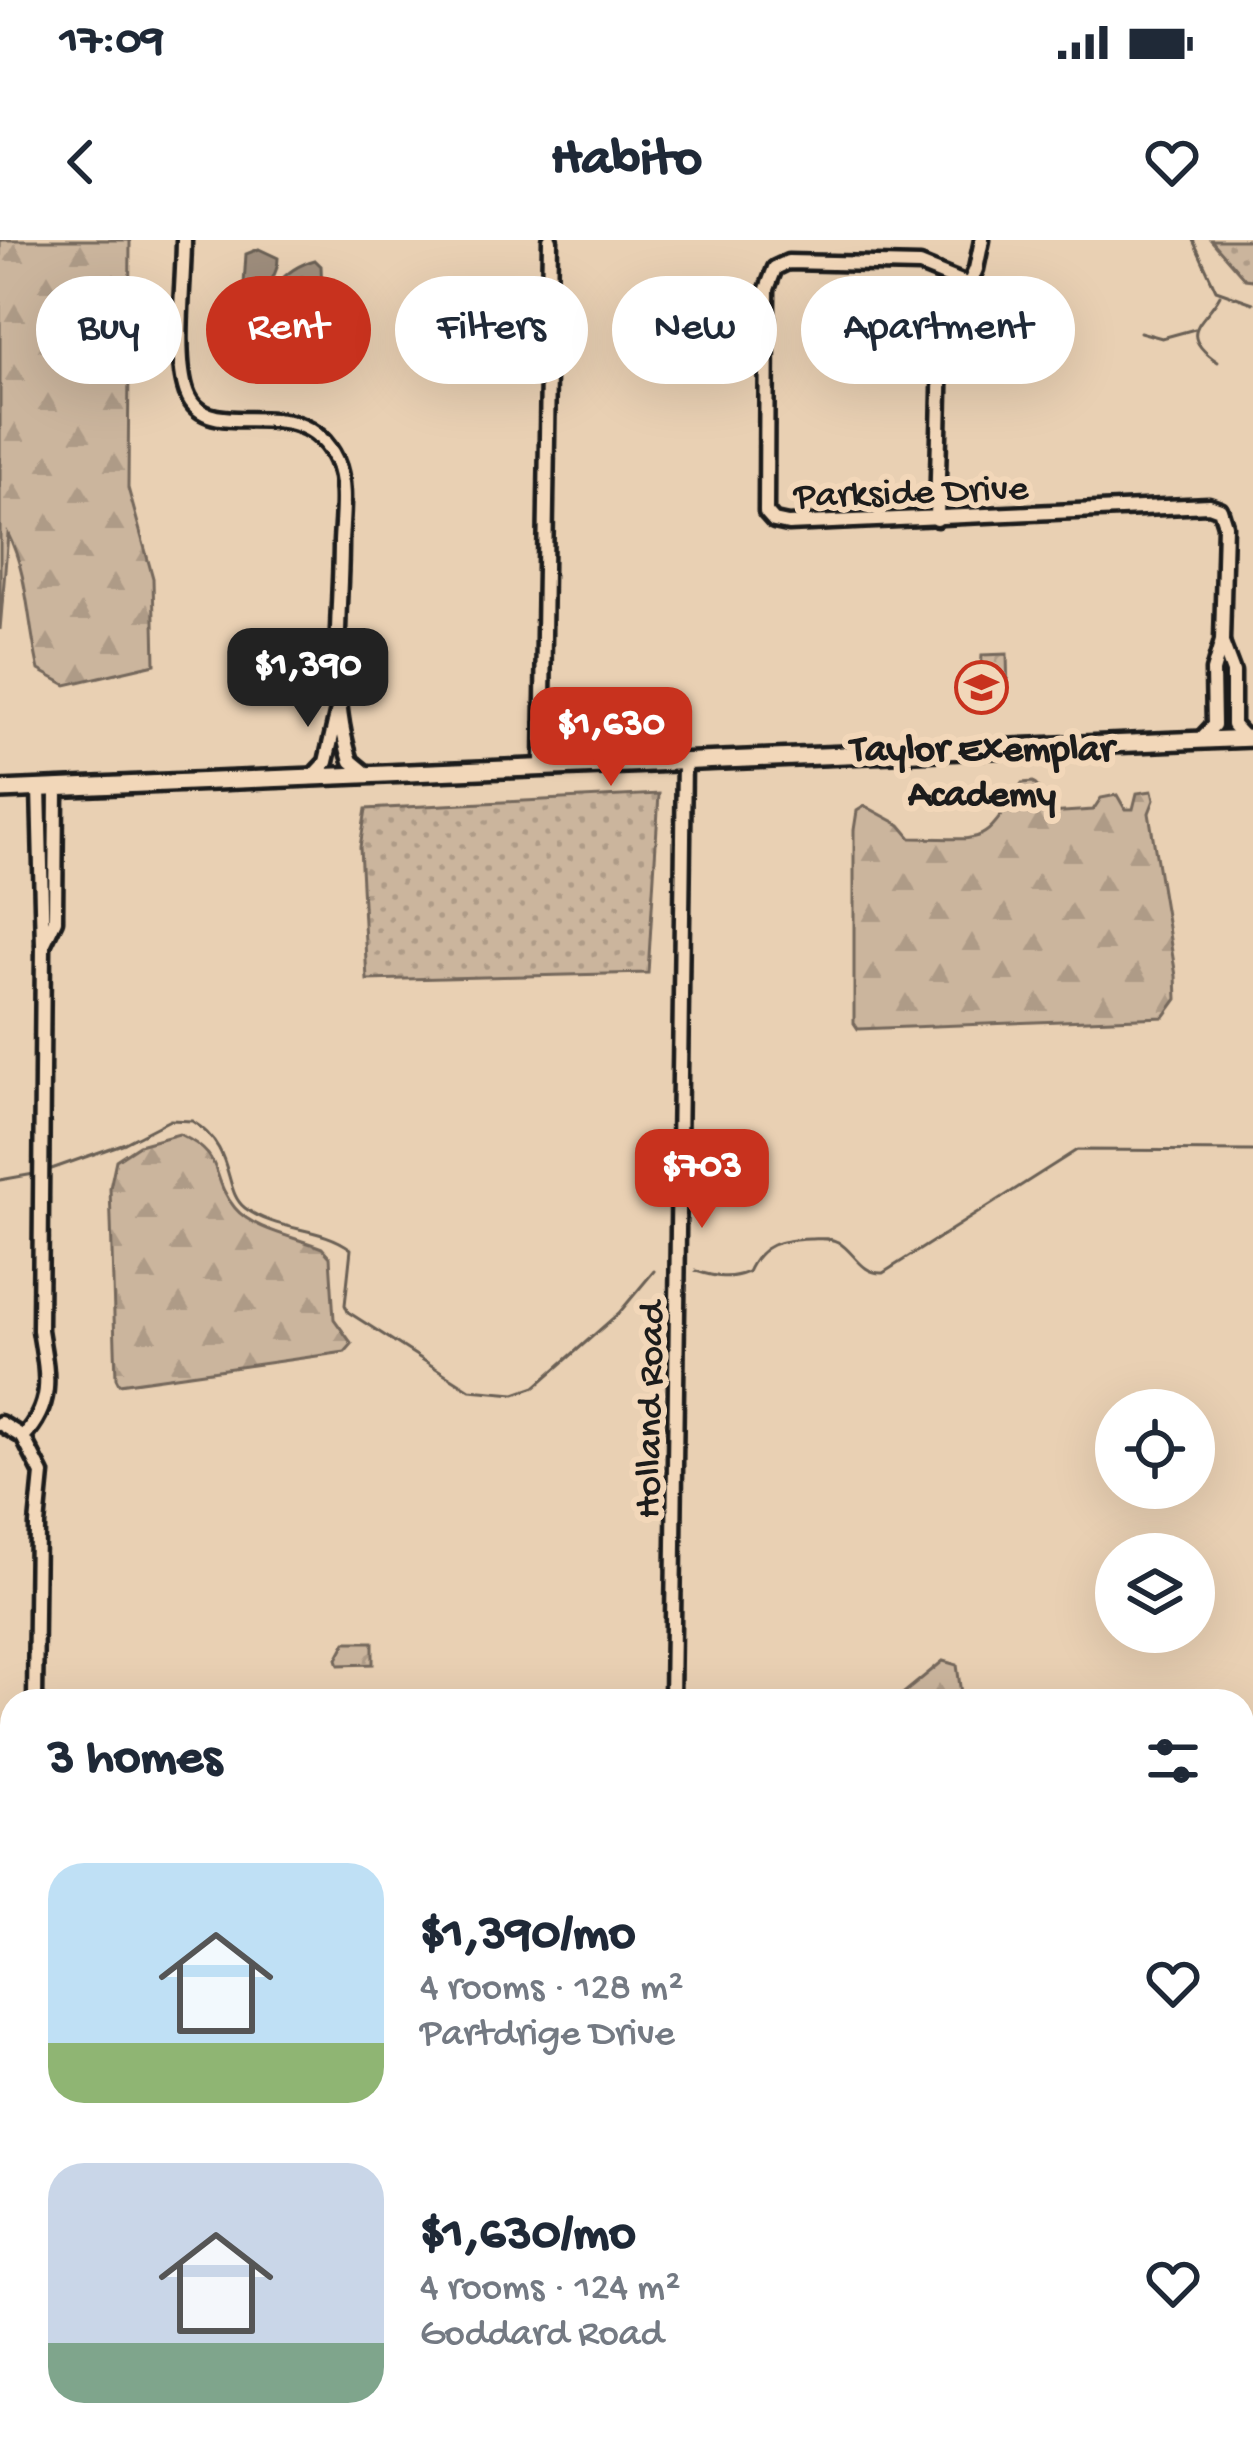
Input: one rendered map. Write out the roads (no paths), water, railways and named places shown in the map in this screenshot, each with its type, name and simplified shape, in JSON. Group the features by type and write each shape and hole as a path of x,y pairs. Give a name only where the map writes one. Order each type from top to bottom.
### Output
{"main road":[{"path":"0,790 1250,738"}],"street":[{"path":"184,240 182,371 193,404 217,420 269,418 298,423 325,443 337,464 342,498 339,704 326,762 312,778"},
{"path":"542,766 550,240"},
{"path":"971,276 982,240"},
{"name":"Parkside Drive","path":"946,276 920,265 832,262 782,264 768,281 764,506 769,516 788,524 1220,508 1225,525 1222,641"},
{"path":"937,518 940,384"},
{"path":"1222,641 1233,672 1233,725 1250,738"},
{"path":"1200,740 1214,725 1213,671 1222,641"},
{"path":"339,704 351,761 368,775"},
{"name":"Holland Road","path":"672,1689 684,760"},
{"path":"23,1437 42,1414 49,1390 40,1330 47,788"},
{"path":"0,1423 23,1437 38,1462 43,1485 37,1525 34,1689"}],"water":[{"path":"259,249 278,258 273,276 245,276 246,254"},
{"path":"315,260 321,276 286,276"}],"waterway":[{"path":"1193,240 1216,290 1253,303"},
{"path":"1218,362 1205,352 1196,335 1220,295"},
{"path":"1140,332 1162,338 1195,329"},
{"path":"43,1172 125,1143 170,1120 192,1121 216,1144 233,1191 245,1208 351,1249 348,1312 470,1390 515,1394 535,1387 619,1313 654,1271"},
{"path":"696,1271 722,1277 741,1274 773,1245 824,1239 838,1242 869,1270 883,1273 1077,1150 1253,1151"},
{"path":"0,1180 34,1174"}],"place":[{"name":"Taylor Exemplar Academy","path":"982,688"}]}
